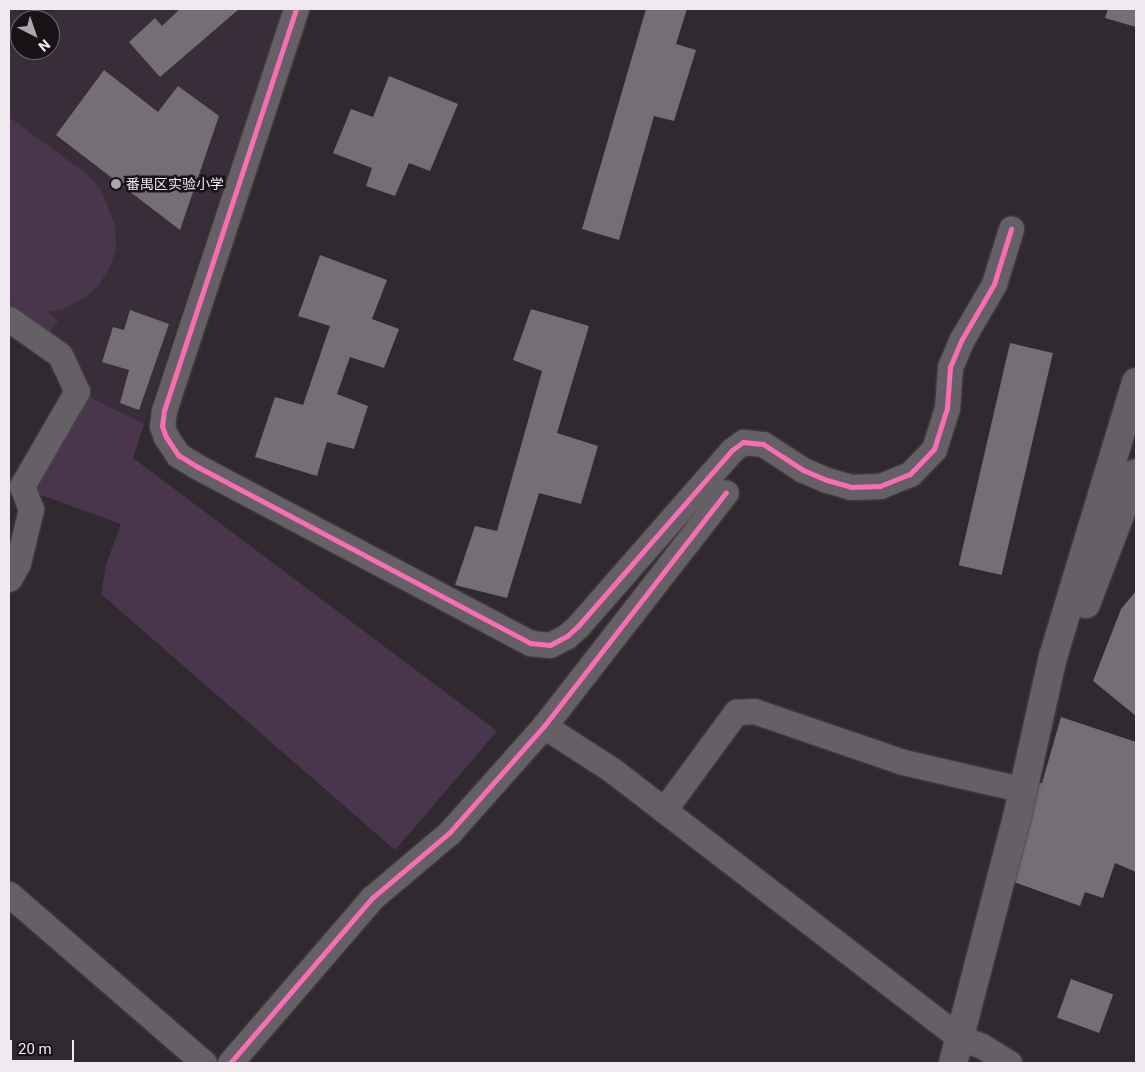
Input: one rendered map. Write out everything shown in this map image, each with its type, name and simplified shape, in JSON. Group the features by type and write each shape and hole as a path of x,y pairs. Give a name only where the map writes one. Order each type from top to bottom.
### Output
{"street":[{"path":"296,9 164,410 162,426 166,437 178,454 196,466 531,643 550,645 578,626 732,450 743,442 763,444 803,470 851,487 880,486 910,474 934,449 946,408 950,367 962,339 994,284 1011,229"},
{"path":"9,319 60,355 77,391 22,486 31,510 18,563 9,578"},
{"path":"957,1050 1024,790 1046,685 1136,382"},
{"path":"1046,685 1065,658 1136,474"},
{"path":"230,1063 372,898 449,833 544,726 726,492"},
{"path":"664,810 736,712 754,711 903,762 1024,790"},
{"path":"544,726 612,770 664,810 957,1050 982,1046 1010,1063"},
{"path":"9,894 204,1063"}],"shaded area":[{"name":"番禺区实验小学","path":"9,9 18,10 10,10 10,60 60,60 60,10 57,10 59,9 282,9 144,424 77,391 9,319"},
{"path":"9,117 88,175 101,190 115,226 116,250 110,267 98,286 84,298 63,309 48,312 58,321 45,337 9,310"},
{"path":"85,395 144,424 133,458 497,731 395,850 101,594 106,565 121,524 30,491"}],"building":[{"path":"180,9 239,9 160,77 129,42 155,18 162,26"},
{"path":"646,9 687,9 676,44 696,50 674,121 654,116 619,240 582,229"},
{"path":"1108,9 1136,9 1136,27 1105,18"},
{"path":"104,70 158,112 178,86 219,116 180,230 56,135"},
{"path":"389,76 458,104 430,171 409,163 395,196 366,186 372,168 333,153 351,109 373,117"},
{"path":"320,255 387,280 372,319 399,329 384,368 350,357 337,394 368,406 354,449 327,442 317,476 255,457 275,397 303,405 330,326 298,316"},
{"path":"531,309 589,326 557,433 598,446 581,504 539,493 507,598 455,585 475,526 497,531 542,371 513,360"},
{"path":"130,310 169,324 139,410 120,403 129,370 102,362 113,327 124,330"},
{"path":"1010,343 1053,353 1002,575 959,565"},
{"path":"1136,591 1136,716 1093,681 1121,609"},
{"path":"1061,717 1136,742 1136,872 1115,863 1103,898 1085,892 1080,906 1006,879 1032,782 1042,783"},
{"path":"1071,979 1113,994 1099,1033 1057,1018"}],"cycle path":[{"path":"296,9 164,410 162,426 166,437 178,455 196,466 531,643 550,645 567,636 578,626 732,450 743,442 763,444 803,470 851,487 880,486 910,474 934,449 947,408 950,367 962,339 994,284 1011,229"},
{"path":"230,1063 372,898 449,833 544,726 726,492"}],"place":[{"name":"番禺区实验小学","path":"116,184"}]}
